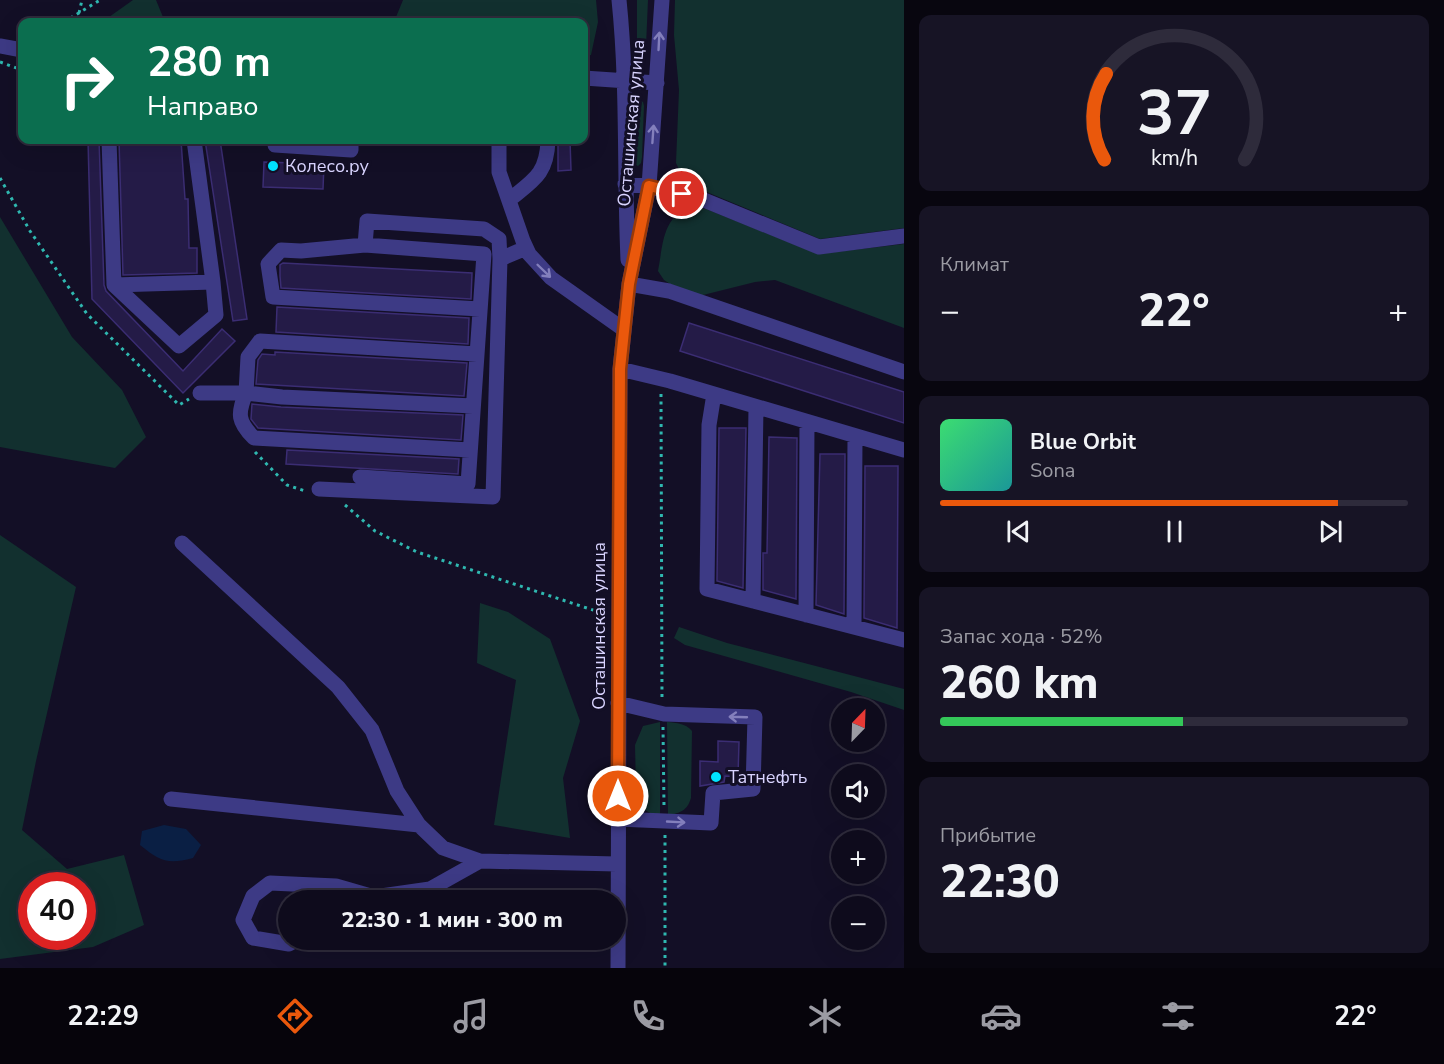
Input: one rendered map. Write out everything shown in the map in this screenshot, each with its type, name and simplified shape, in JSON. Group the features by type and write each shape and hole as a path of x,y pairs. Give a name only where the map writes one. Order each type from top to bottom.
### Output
{"street":[{"name":"Осташинская улица","path":"619,0 626,80 624,184 629,284"},
{"name":"Осташинская улица","path":"618,968 620,369 629,284 649,186 662,0"},
{"path":"0,46 18,49"},
{"path":"588,78 657,83"},
{"path":"110,144 114,285 179,346 216,315 196,144"},
{"path":"275,144 351,150 351,144"},
{"path":"499,144 500,172 526,248 551,278 623,329"},
{"path":"509,200 539,177 548,155 548,144"},
{"path":"624,184 649,186 699,198 819,246 904,236"},
{"path":"319,489 493,497 499,239 484,229 367,220 365,245"},
{"path":"360,477 468,484 484,254 365,245 301,251 281,250 268,264 273,297 480,309"},
{"path":"500,259 526,248"},
{"path":"114,285 213,282"},
{"path":"629,284 669,291 904,372"},
{"path":"470,450 254,438 243,427 239,410 246,393 248,357 260,341 477,354"},
{"path":"620,369 904,450"},
{"path":"200,393 246,393 282,397 473,406"},
{"path":"714,394 709,425 707,589 904,640"},
{"path":"753,601 756,406"},
{"path":"806,615 807,422"},
{"path":"854,627 855,436"},
{"path":"182,543 338,687 372,730 397,791 419,825 443,848 480,861 617,864"},
{"path":"618,703 662,713 756,717 753,789 713,793 711,823 618,819"},
{"path":"171,799 419,825"},
{"path":"424,890 430,889 480,861"},
{"path":"278,942 253,938 243,920 253,896 270,883 336,886 348,890"}],"path":[{"path":"79,14 82,0"},
{"path":"72,18 100,0"},
{"path":"0,62 18,69"},
{"path":"661,379 665,968"}],"green space":[{"path":"133,0 156,0 163,18 108,18"},
{"path":"403,0 596,0 598,22 591,55 588,55 588,18 396,18"},
{"path":"637,0 648,0 646,46 642,53 637,49"},
{"path":"675,0 904,0 904,228 820,239 697,188 684,180 676,163 679,90 674,35"},
{"path":"638,99 643,102 644,106 642,157 638,166 634,164 633,159 635,109"},
{"path":"692,207 706,209 818,254 904,244 904,328 775,280 755,282 699,296 670,284 658,271 663,242 669,224 682,211"},
{"path":"0,217 72,337 122,390 146,437 115,468 0,447"},
{"path":"0,535 76,587 22,830 67,869 124,855 144,925 96,946 96,872 18,872 18,950 70,950 0,959"},
{"path":"480,603 508,612 550,639 580,721 563,778 570,838 494,825 516,680 477,663"},
{"path":"679,627 727,643 904,689 904,710 885,704 885,698 869,698 685,645 674,638"},
{"path":"660,722 660,815 654,815 643,809 636,790 635,745 643,726"},
{"path":"667,722 684,725 692,731 691,798 688,806 683,810 668,816"}],"water":[{"path":"164,825 186,829 201,845 193,858 177,861 164,860 140,845 142,831"}],"building":[{"path":"88,144 99,144 106,291 183,371 222,329 235,341 183,393 92,299"},
{"path":"119,144 181,144 185,199 188,199 189,248 197,248 197,273 123,275"},
{"path":"206,144 221,144 247,319 233,321"},
{"path":"558,144 570,144 571,170 558,171"},
{"path":"264,162 324,164 323,189 263,187"},
{"path":"283,263 472,273 471,299 281,288 280,265"},
{"path":"277,307 469,318 468,344 276,332"},
{"path":"689,323 904,392 904,423 680,351"},
{"path":"275,352 467,363 464,396 256,384 258,360 262,354 275,355"},
{"path":"252,404 463,415 461,440 258,428 251,419"},
{"path":"719,428 746,428 743,588 717,581"},
{"path":"769,437 797,438 796,599 763,590 763,553 767,553"},
{"path":"287,450 459,459 458,474 286,464"},
{"path":"820,454 845,454 844,614 816,605"},
{"path":"865,466 898,466 897,628 864,618"},
{"path":"718,741 739,742 738,777 725,776 724,782 700,786 700,761 718,762"}],"place":[{"name":"Колесо.ру","path":"273,166"},
{"name":"Татнефть","path":"716,777"}],"route":[{"path":"618,796 620,369 623,329 629,284 649,186 682,194"}]}
